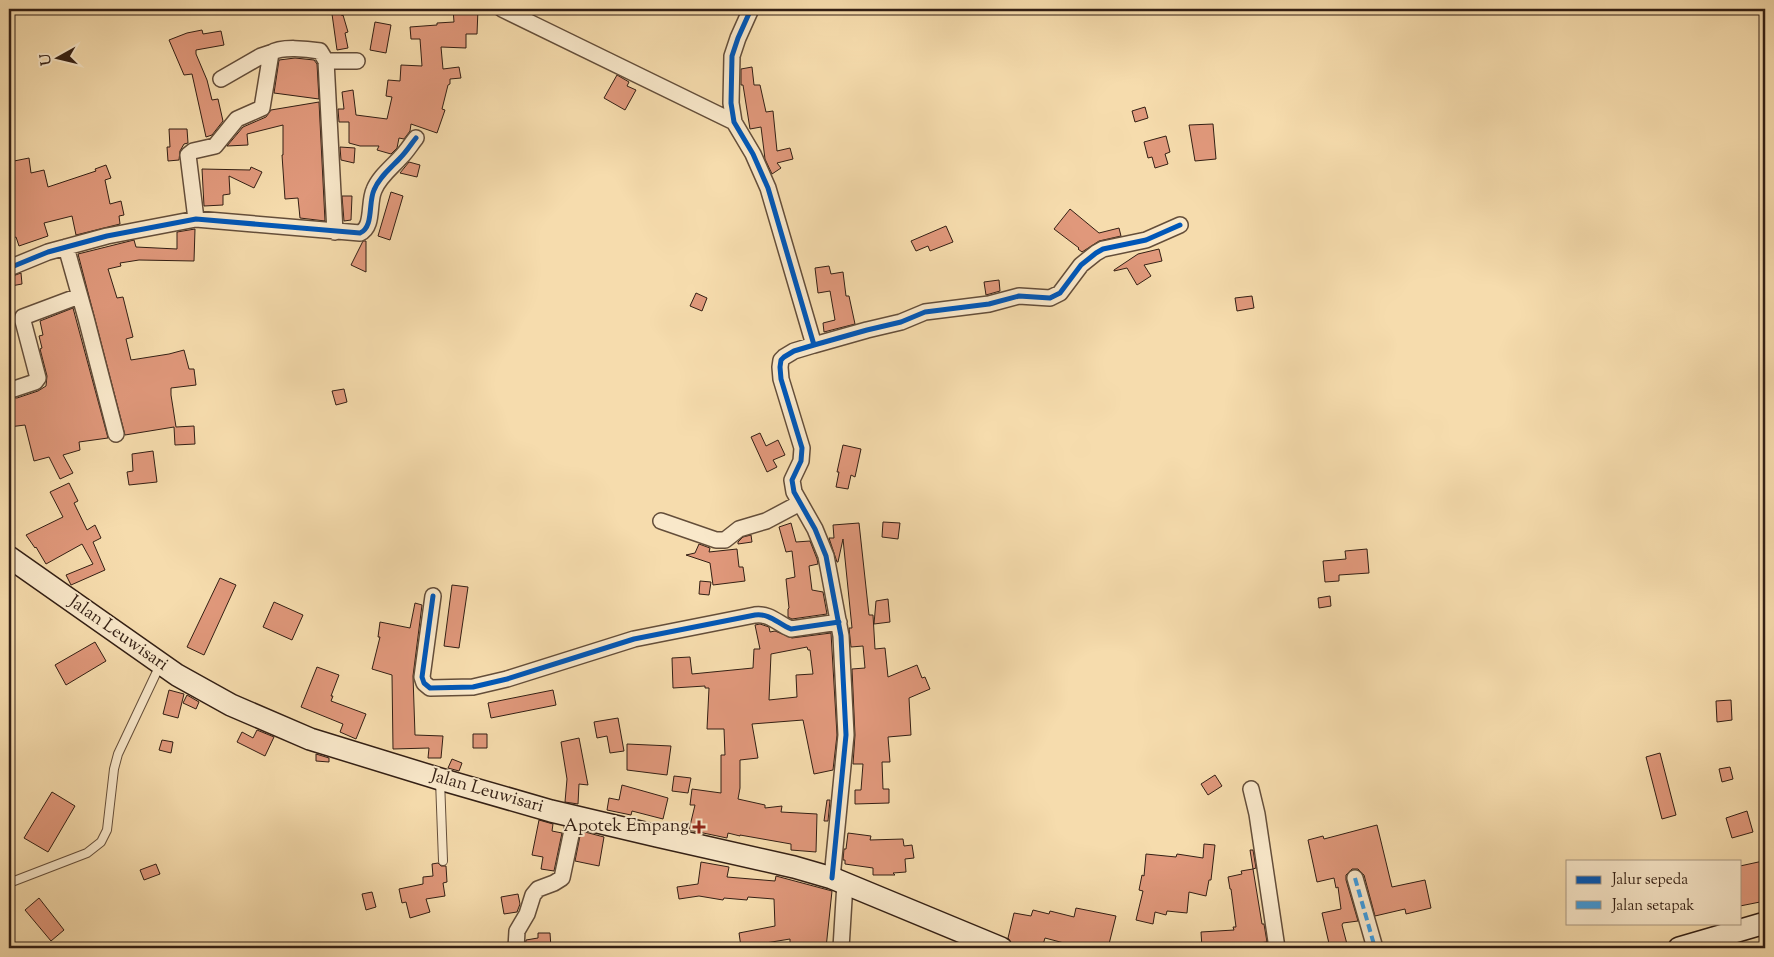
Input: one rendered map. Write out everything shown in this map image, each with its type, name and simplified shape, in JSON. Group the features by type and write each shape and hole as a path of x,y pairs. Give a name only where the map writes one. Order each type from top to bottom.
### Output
{"main road":[{"name":"Jalan Leuwisari","path":"9,557 177,675 260,719 310,739 440,779 575,816 794,867 838,880 1000,948"},
{"path":"1679,948 1765,923"}],"street":[{"path":"502,9 734,122"},
{"path":"751,9 732,56 731,94 734,122 768,188 814,345"},
{"path":"221,79 260,56 273,52 302,49 320,51 326,61 335,232"},
{"path":"196,219 188,155 193,151 215,146 237,119 262,108 270,56 273,52"},
{"path":"326,61 357,61"},
{"path":"9,268 48,252 107,236 196,219 356,234 364,232 368,227 371,198 378,181 403,155 416,138"},
{"path":"841,948 838,880 846,736 839,622 826,556 815,529 794,492 792,480 801,461 802,448 781,380 781,360 794,352 814,345 896,324 924,312 989,304 1016,296 1050,298 1060,292 1081,265 1103,249 1146,240 1180,225"},
{"path":"66,247 116,434"},
{"path":"14,389 35,382 38,378 23,317 79,296"},
{"path":"661,521 722,541 739,529 766,521 800,503"},
{"path":"433,596 422,677 424,683 430,688 472,686 507,679 634,640 755,615 763,614 791,629 839,622"},
{"path":"1251,789 1257,814 1277,948"},
{"path":"516,948 516,931 527,914 533,895 538,889 559,881 563,874 575,816"},
{"path":"1356,878 1374,948"}],"lane":[{"path":"9,883 87,853 101,842 107,830 114,769 118,754 160,663"},
{"path":"440,779 443,861"}],"building":[{"path":"453,9 478,9 477,34 466,34 466,48 441,47 443,69 459,67 461,78 450,79 442,109 445,110 437,133 411,124 410,131 404,139 399,138 397,148 391,154 377,150 379,146 360,146 349,143 349,122 339,122 338,109 344,109 342,92 353,90 356,115 387,119 392,97 386,96 388,80 400,81 401,65 422,66 420,39 411,39 410,27 454,22"},
{"path":"341,12 348,32 345,33 348,48 337,50 332,14"},
{"path":"375,22 391,25 386,53 370,50"},
{"path":"202,30 203,34 221,31 224,45 196,50 212,100 218,99 223,121 212,135 206,137 192,74 184,75 169,40"},
{"path":"295,58 314,60 317,64 319,99 274,93 279,60"},
{"path":"752,67 754,85 760,85 766,112 773,111 777,151 790,148 793,159 777,163 781,168 772,174 765,159 761,127 750,129 743,85 741,85 741,69"},
{"path":"617,75 629,82 627,86 636,90 625,110 604,98"},
{"path":"319,102 325,221 300,218 298,198 285,199 282,155 283,125 247,134 248,145 227,146 243,127 266,117 271,110"},
{"path":"1145,107 1148,118 1135,122 1132,111"},
{"path":"1213,124 1216,159 1195,161 1189,125"},
{"path":"169,129 187,129 188,143 184,144 180,151 179,160 168,161 167,147 170,147"},
{"path":"1166,136 1170,152 1165,154 1168,164 1155,168 1152,157 1148,158 1144,142"},
{"path":"340,147 355,148 354,163 341,160"},
{"path":"29,158 31,173 44,170 48,187 96,171 95,169 106,165 111,178 105,180 110,204 121,201 124,215 119,216 120,224 76,235 72,216 44,223 48,236 19,246 16,237 9,239 9,162"},
{"path":"409,162 420,165 417,177 400,173"},
{"path":"251,167 262,172 254,188 229,176 230,194 223,195 223,205 204,206 202,169 250,170"},
{"path":"391,192 403,196 390,240 378,236"},
{"path":"342,196 352,196 351,220 344,221"},
{"path":"1070,209 1099,233 1119,228 1121,236 1099,241 1082,252 1054,229"},
{"path":"946,226 953,242 930,251 928,246 916,251 911,241"},
{"path":"195,229 194,261 139,260 120,263 121,266 108,269 117,298 123,297 133,337 126,339 131,360 184,350 189,369 194,369 196,385 171,388 176,427 194,426 195,444 175,445 174,427 125,435 78,254 134,240 136,247 177,249 177,232"},
{"path":"363,241 366,241 366,272 351,265"},
{"path":"1159,249 1162,261 1144,265 1151,276 1137,285 1127,268 1114,271 1138,254"},
{"path":"829,266 831,274 843,272 846,296 849,296 855,324 824,332 823,323 835,320 830,291 818,293 815,268"},
{"path":"21,273 22,284 11,286 10,277"},
{"path":"999,280 1000,291 986,295 984,282"},
{"path":"696,293 707,298 702,311 690,306"},
{"path":"1252,296 1254,308 1237,311 1235,298"},
{"path":"73,308 108,438 79,442 80,450 63,455 73,473 60,479 49,457 34,461 25,425 9,427 9,397 17,398 38,391 46,386 47,376 40,349 42,348 39,336 43,335 40,321"},
{"path":"344,389 347,402 336,405 332,391"},
{"path":"760,433 766,446 778,440 785,455 773,460 777,467 767,472 751,437"},
{"path":"843,445 861,449 855,477 851,475 848,489 836,487"},
{"path":"153,451 157,482 129,485 127,472 133,471 132,454"},
{"path":"69,483 78,501 74,503 87,530 95,525 101,538 93,542 105,570 71,585 66,575 93,564 82,544 46,564 26,535 63,517 50,492"},
{"path":"883,522 900,523 898,539 882,537"},
{"path":"791,523 796,542 810,541 818,564 809,566 812,590 823,592 827,614 792,619 788,617 786,579 795,577 792,551 786,552 779,527"},
{"path":"859,523 869,615 873,615 875,649 885,648 888,677 917,665 922,678 925,677 930,689 909,698 911,735 888,737 890,762 882,762 883,789 889,789 889,803 855,804 855,790 861,790 863,764 853,764 855,735 852,669 865,668 863,646 851,647 849,628 852,628 843,539 837,562 829,538 834,538 833,525"},
{"path":"751,535 752,542 738,544 743,537"},
{"path":"699,544 710,548 709,552 737,549 739,567 743,567 745,581 713,585 710,563 686,555 695,553"},
{"path":"1367,549 1369,573 1339,575 1339,581 1325,582 1323,561 1346,559 1345,551"},
{"path":"220,578 236,585 204,655 187,647"},
{"path":"700,581 711,582 709,595 699,594"},
{"path":"452,585 468,587 459,648 444,646"},
{"path":"1330,596 1331,606 1319,608 1318,598"},
{"path":"888,599 890,622 874,624 876,601"},
{"path":"274,602 303,615 292,640 263,627"},
{"path":"415,603 422,605 413,676 415,735 443,736 441,758 428,758 429,748 393,749 392,675 372,669 380,637 378,637 380,622 410,628"},
{"path":"760,624 769,627 770,632 775,631 792,638 831,633 837,735 833,770 814,774 803,720 752,724 758,758 740,760 738,799 765,805 765,808 782,806 781,812 817,814 816,852 791,850 791,844 740,835 728,833 727,838 689,830 695,805 690,805 692,789 721,793 721,755 725,755 724,729 707,729 709,688 705,688 705,686 673,688 672,658 690,657 692,674 753,668 754,649 760,649 755,625","holes":["807,647 810,650 813,674 796,675 797,697 769,700 771,654"]},
{"path":"95,642 106,661 66,685 55,665"},
{"path":"317,667 339,675 331,701 366,714 356,739 340,732 343,724 301,707"},
{"path":"169,690 184,694 178,718 163,714"},
{"path":"553,690 556,705 491,718 488,703"},
{"path":"187,695 199,702 196,709 183,703"},
{"path":"1731,700 1732,720 1717,722 1716,701"},
{"path":"618,718 624,751 610,753 607,736 597,738 594,722"},
{"path":"257,730 274,737 265,756 237,742 242,732 253,738"},
{"path":"473,734 487,734 487,748 473,748"},
{"path":"579,738 588,785 579,784 578,804 565,802 567,779 561,742"},
{"path":"162,740 173,742 171,753 159,750"},
{"path":"627,744 671,746 667,775 627,770"},
{"path":"1660,753 1676,815 1662,819 1646,757"},
{"path":"316,754 329,758 329,762 316,761"},
{"path":"452,759 462,763 459,771 448,768"},
{"path":"1730,767 1733,779 1722,782 1719,769"},
{"path":"1215,775 1222,786 1208,795 1201,784"},
{"path":"674,776 691,778 688,793 672,791"},
{"path":"622,785 668,798 663,819 632,811 631,815 607,810 609,798 619,800"},
{"path":"52,792 75,806 48,852 24,838"},
{"path":"827,800 830,800 828,821 824,821"},
{"path":"1747,811 1753,832 1732,838 1726,818"},
{"path":"539,820 553,824 552,831 562,833 554,871 541,869 543,857 532,855"},
{"path":"1377,825 1392,887 1425,880 1431,908 1406,914 1405,909 1375,916 1364,875 1358,869 1352,869 1346,875 1346,880 1358,921 1343,923 1342,925 1348,948 1330,948 1322,913 1341,909 1338,887 1336,888 1334,878 1317,882 1308,840 1323,836 1324,839"},
{"path":"581,831 604,837 599,866 575,861"},
{"path":"848,833 871,836 870,840 903,839 904,846 912,845 914,858 905,859 906,872 893,873 895,875 873,875 873,868 845,864 845,860 843,860 844,849 846,849"},
{"path":"1204,844 1215,845 1211,880 1209,880 1206,896 1189,892 1187,913 1167,911 1166,915 1155,912 1153,924 1136,920 1143,891 1139,890 1142,875 1144,876 1146,854 1176,857 1177,854 1203,858"},
{"path":"1250,850 1253,850 1256,868 1253,869"},
{"path":"1763,861 1765,870 1765,901 1742,906 1742,866"},
{"path":"701,862 729,867 727,877 775,881 776,876 832,891 826,948 790,947 790,939 741,947 739,933 775,926 774,899 748,897 747,900 724,898 723,900 699,896 679,899 677,887 698,884"},
{"path":"438,863 441,866 446,866 447,882 443,883 445,896 426,899 430,912 410,918 406,902 402,903 399,889 423,884 423,877 433,876 432,864"},
{"path":"156,864 160,874 144,880 140,870"},
{"path":"1253,869 1262,924 1264,924 1267,942 1226,948 1202,948 1201,932 1234,930 1233,927 1236,927 1228,877 1242,874 1241,871"},
{"path":"372,892 376,907 366,910 362,894"},
{"path":"518,894 520,904 517,912 504,914 501,897"},
{"path":"39,898 64,930 51,941 25,910"},
{"path":"1076,908 1116,916 1108,948 1063,948 1064,943 1045,938 1042,948 1025,948 1013,945 1008,938 1014,913 1031,916 1033,910 1049,914 1050,911 1074,917"},
{"path":"538,933 550,933 551,948 525,948 526,940 538,938"}],"marked path":[{"path":"1355,878 1375,948"}],"cycle path":[{"path":"751,9 732,56 731,103 734,122 753,154 768,188 814,345 794,351 784,357 781,360 780,367 781,379 802,448 801,461 792,480 794,492 815,529 826,556 841,636 846,735 832,878"},
{"path":"9,268 48,252 107,236 196,219 360,233 367,226 372,195 376,185 416,138"},
{"path":"814,345 901,322 925,312 989,304 1019,296 1050,298 1060,293 1081,265 1103,249 1146,240 1180,225"},
{"path":"433,596 422,677 424,683 430,688 473,687 507,679 634,639 755,615 770,617 791,629 839,622"}],"place":[{"name":"Apotek Empang","path":"699,827"}]}
